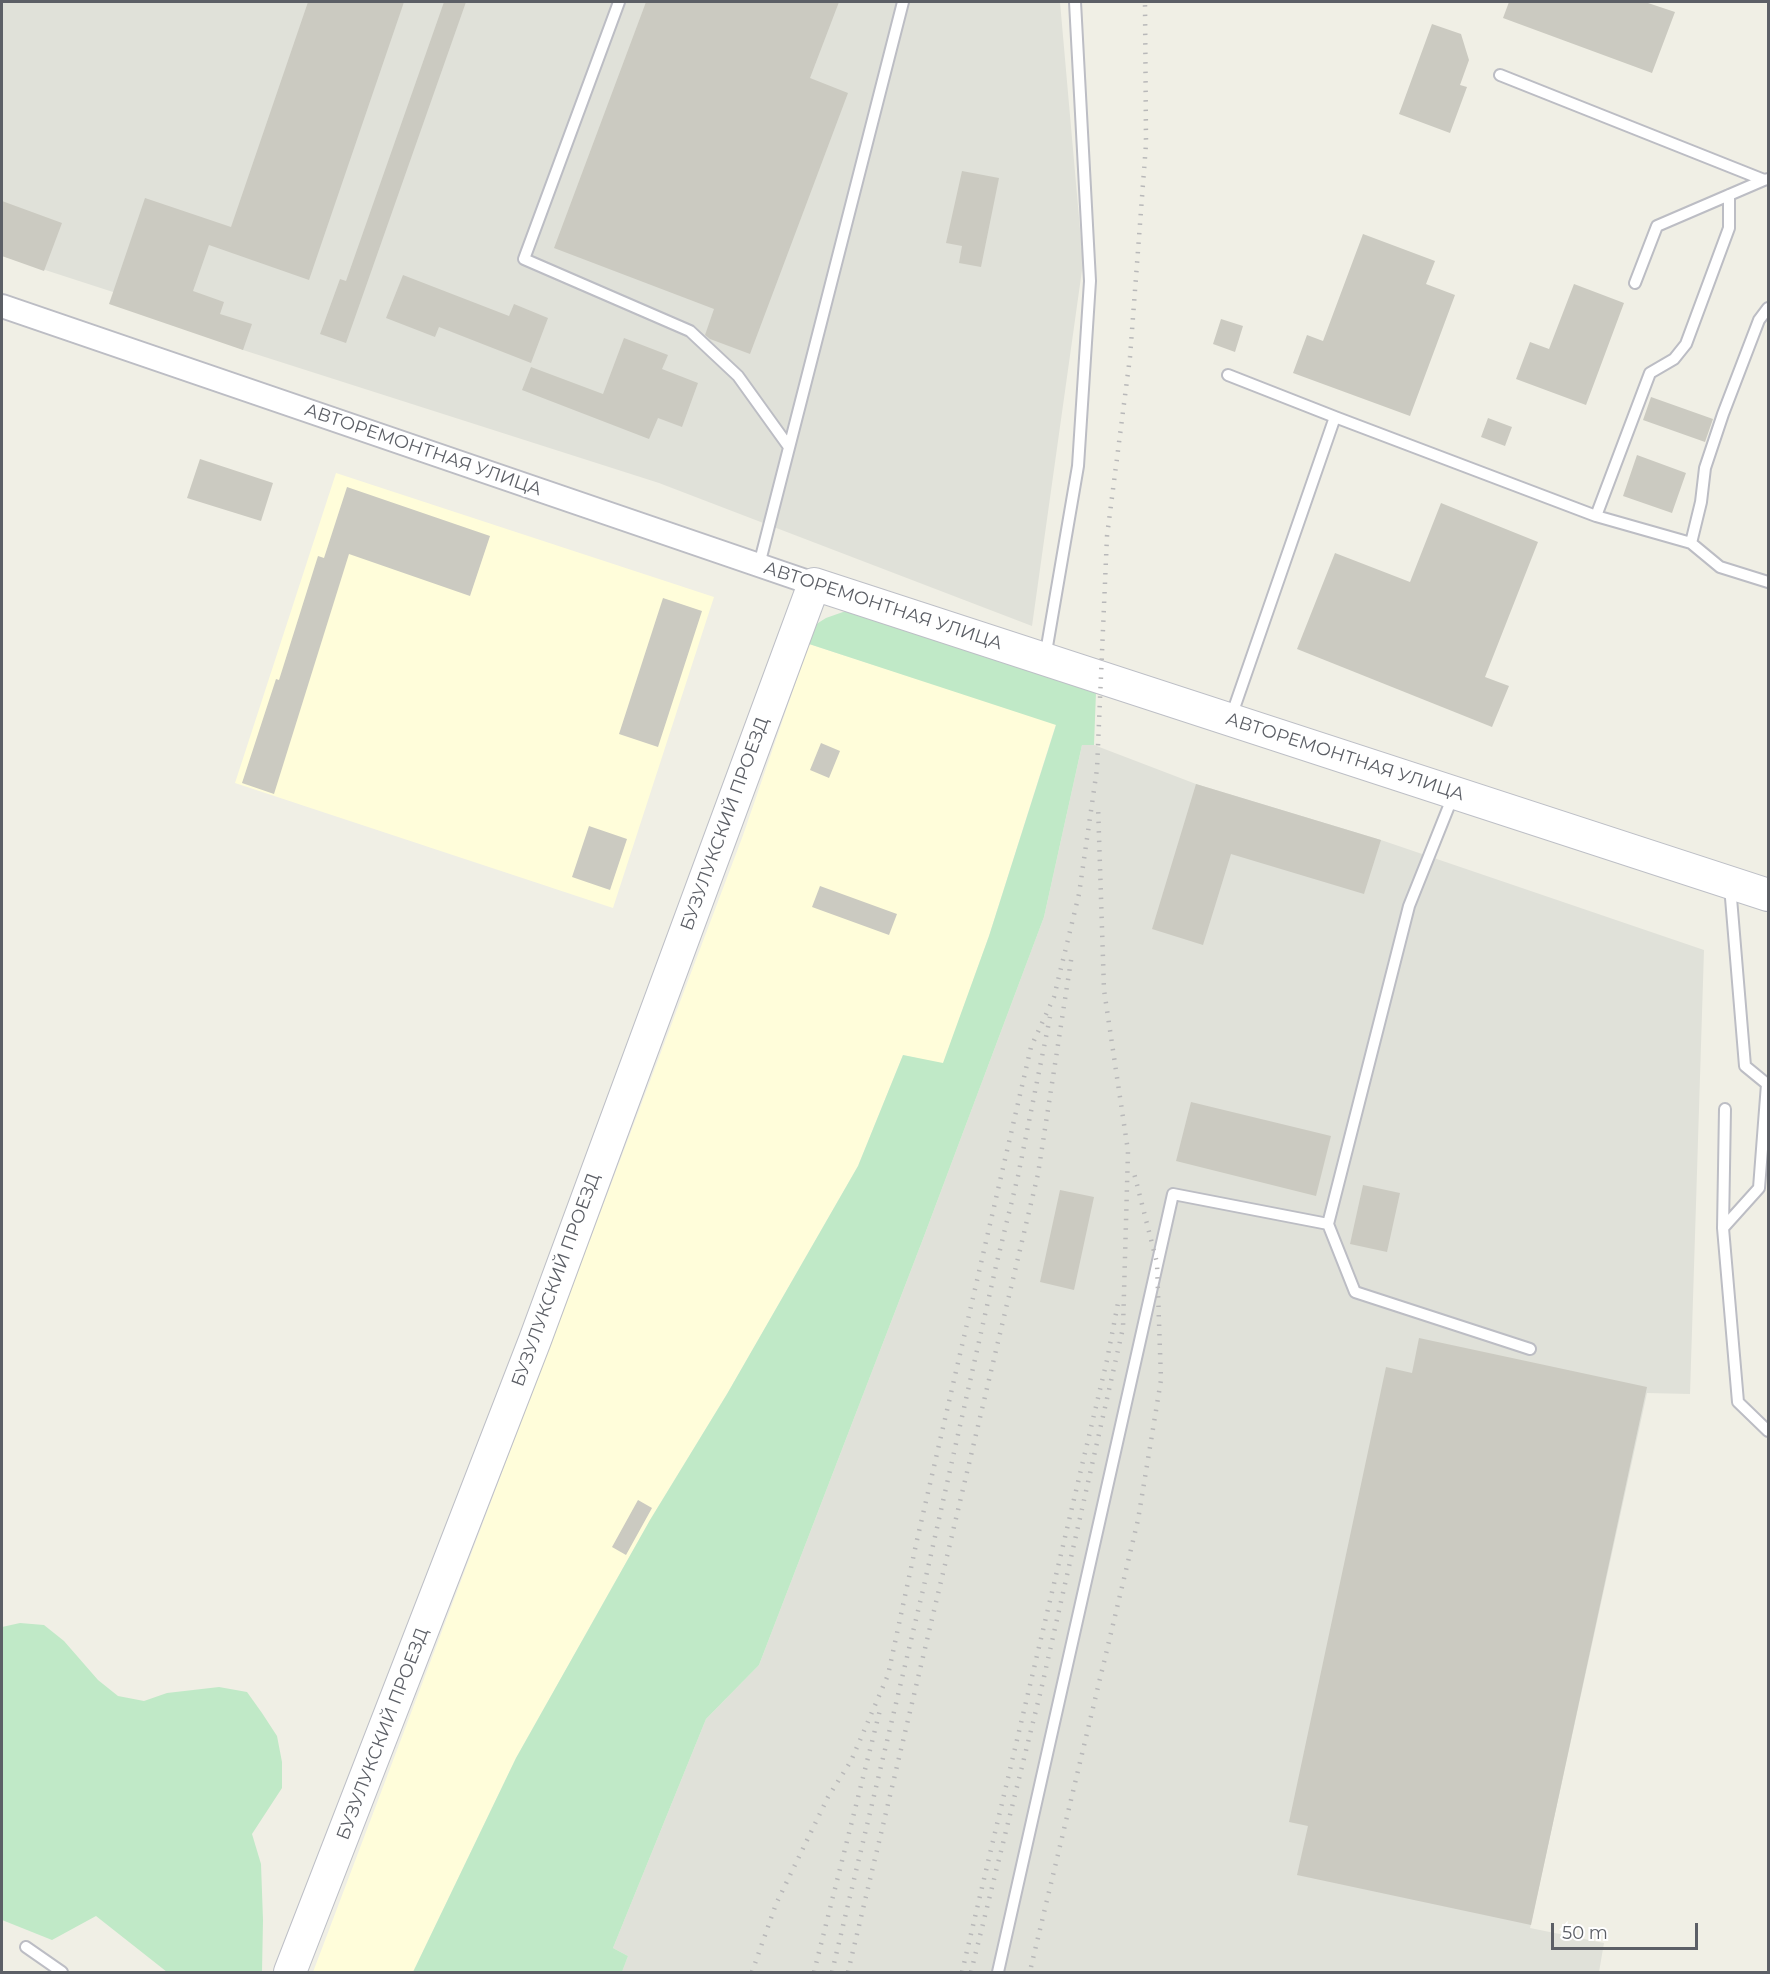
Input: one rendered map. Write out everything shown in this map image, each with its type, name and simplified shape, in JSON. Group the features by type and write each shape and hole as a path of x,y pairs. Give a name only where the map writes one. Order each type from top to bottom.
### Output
{"main road":[{"name":"АВТОРЕМОНТНАЯ УЛИЦА","path":"814,584 1768,895"},
{"name":"БУЗУЛУКСКИЙ ПРОЕЗД","path":"290,1972 535,1340 814,584"}],"street":[{"name":"АВТОРЕМОНТНАЯ УЛИЦА","path":"2,306 814,584"}],"lane":[{"path":"619,2 524,259 690,331 738,376 789,447"},
{"path":"759,565 903,2"},
{"path":"1044,659 1078,466 1090,281 1075,2"},
{"path":"1500,75 1766,180"},
{"path":"1635,283 1657,226 1766,180"},
{"path":"1596,516 1650,373 1674,358 1686,344 1729,228 1729,195"},
{"path":"1691,543 1701,502 1705,468 1759,320 1768,308"},
{"path":"1228,375 1596,516 1691,543 1720,567 1768,582"},
{"path":"1230,720 1335,417"},
{"path":"1454,793 1409,906 1328,1224 1355,1292 1530,1349"},
{"path":"1724,1228 1759,1188 1767,1084 1745,1066 1730,882"},
{"path":"1725,1109 1724,1228 1738,1402 1768,1431"},
{"path":"998,1972 1173,1194 1328,1224"},
{"path":"26,1947 62,1972"}],"shaded area":[{"path":"2,2 1060,2 1083,263 1032,626 659,483 243,350 113,292 2,256"},
{"path":"336,473 714,597 613,908 235,783"},
{"path":"809,644 1056,724 989,936 943,1064 903,1055 858,1166 727,1394 650,1520 516,1758 413,1972 313,1972 742,838"},
{"path":"1082,745 1094,745 1196,784 1381,840 1704,950 1690,1394 1647,1393 1530,1928 1604,1943 1599,1972 622,1972 628,1956 613,1948 706,1719 759,1665 1044,917"}],"green space":[{"path":"843,612 852,612 1096,692 1094,745 1082,745 1044,917 759,1665 706,1719 613,1948 628,1956 622,1972 413,1972 516,1758 650,1520 727,1394 858,1166 903,1055 943,1063 989,936 1056,725 809,644 812,629 818,623"},
{"path":"20,1623 44,1625 64,1641 98,1680 118,1696 144,1701 167,1693 219,1687 247,1692 262,1713 277,1736 282,1762 282,1788 252,1834 261,1864 262,1972 167,1972 96,1916 52,1940 2,1920 2,1627"}],"building":[{"path":"308,2 404,2 309,280 209,245 193,291 224,302 220,314 252,324 243,350 109,304 145,198 231,227"},
{"path":"444,2 466,2 346,343 320,334 340,279 346,281"},
{"path":"646,2 839,2 810,78 848,93 750,354 705,335 714,309 554,248"},
{"path":"1509,2 1645,2 1675,12 1652,73 1503,18"},
{"path":"1432,24 1461,34 1469,60 1460,85 1467,87 1450,133 1399,114"},
{"path":"962,171 999,178 981,267 959,263 962,246 946,243"},
{"path":"2,201 62,223 44,271 2,256"},
{"path":"1363,234 1435,261 1426,284 1455,295 1410,416 1293,373 1307,335 1323,341"},
{"path":"403,275 509,316 514,304 548,318 531,363 439,327 435,337 386,318"},
{"path":"1574,284 1624,303 1586,405 1516,379 1530,342 1549,349"},
{"path":"1221,319 1243,326 1235,352 1213,344"},
{"path":"624,338 668,355 662,369 698,383 682,427 658,418 649,439 522,390 531,367 603,394"},
{"path":"1651,397 1713,419 1705,442 1643,420"},
{"path":"1488,418 1512,427 1505,446 1481,437"},
{"path":"1637,455 1686,473 1672,513 1623,496"},
{"path":"200,459 273,483 261,521 187,498"},
{"path":"347,487 490,536 470,596 349,554 274,794 242,783 276,679 279,680 318,556 324,558"},
{"path":"1441,503 1538,542 1485,677 1509,686 1492,727 1297,649 1335,553 1410,582"},
{"path":"663,598 702,611 658,747 619,734"},
{"path":"821,743 840,751 829,778 810,770"},
{"path":"1196,784 1381,840 1364,894 1231,854 1203,945 1152,929"},
{"path":"589,826 627,839 610,890 572,877"},
{"path":"820,886 897,914 889,935 812,907"},
{"path":"1191,1102 1331,1136 1316,1196 1176,1161"},
{"path":"1363,1185 1400,1193 1387,1252 1350,1244"},
{"path":"1060,1190 1094,1197 1074,1290 1040,1282"},
{"path":"1419,1338 1647,1387 1531,1925 1297,1875 1308,1826 1289,1822 1386,1367 1412,1373"},
{"path":"638,1500 652,1508 626,1555 612,1547"}],"railway":[{"path":"752,1972 776,1904 828,1797 851,1761 888,1675 1031,1047 1054,997 1079,894 1097,769 1107,536 1130,357 1146,144 1145,2"},
{"path":"971,1972 1041,1690 1123,1328 1128,1151 1104,990 1098,805"},
{"path":"848,1972 1038,1174 1072,954"},
{"path":"832,1972 1018,1176 1050,1017"},
{"path":"1031,1967 1138,1520 1161,1380 1157,1263 1133,1169"},
{"path":"962,1972 1107,1360 1118,1303"},
{"path":"814,1972 880,1710"}]}
